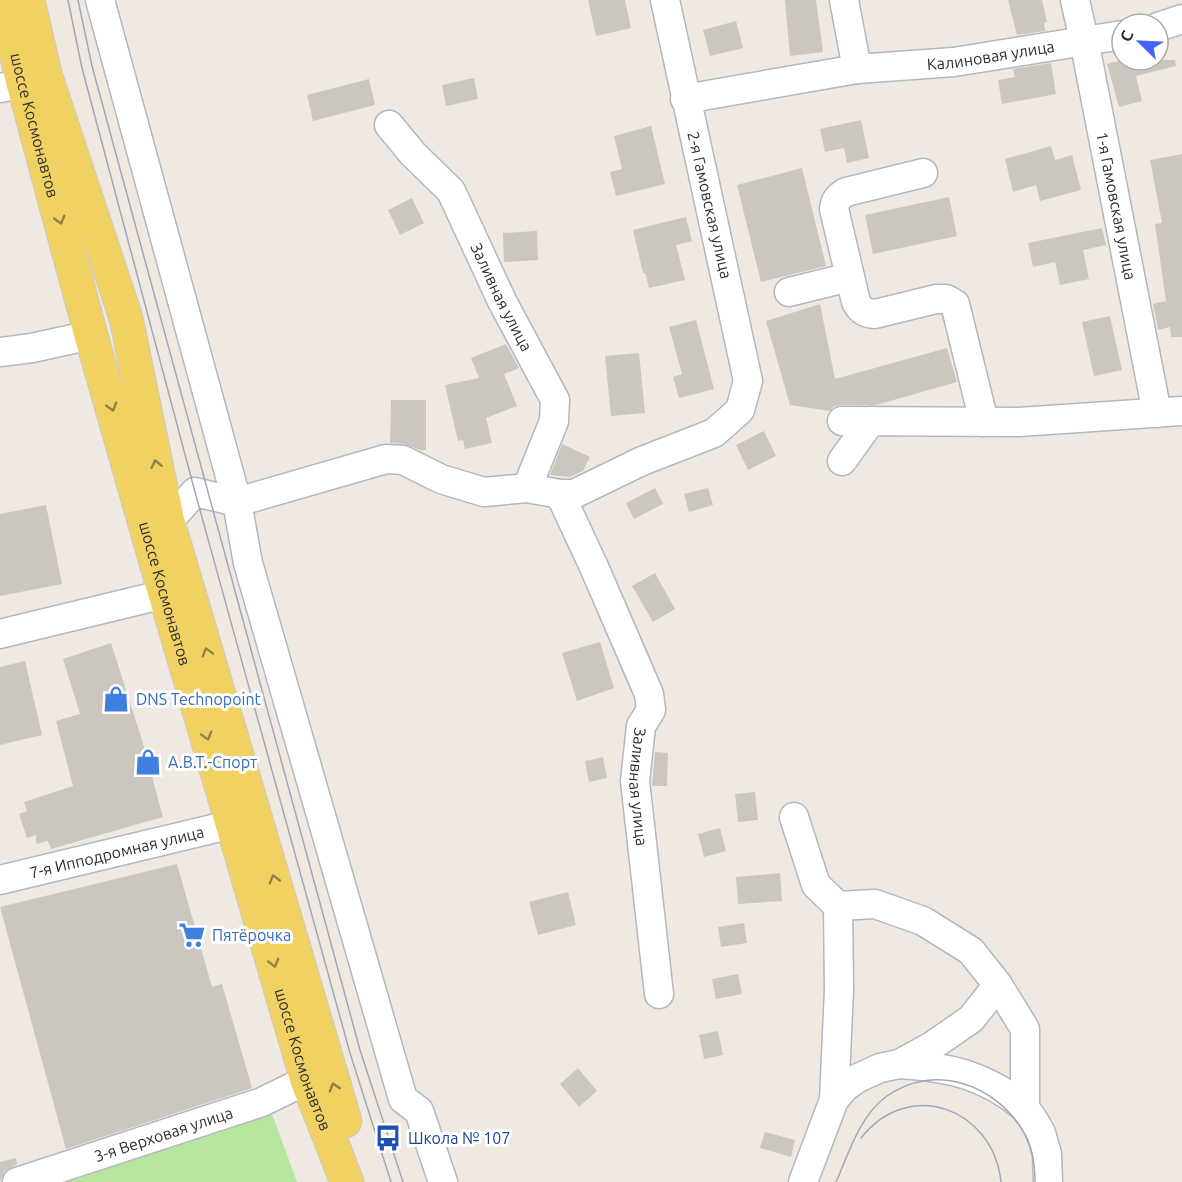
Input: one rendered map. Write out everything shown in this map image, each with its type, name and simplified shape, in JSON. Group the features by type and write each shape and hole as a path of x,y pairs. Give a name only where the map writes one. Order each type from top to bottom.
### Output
{"main road":[{"name":"шоссе Космонавтов","path":"4,0 11,86 91,335 307,1080 347,1182"},
{"name":"шоссе Космонавтов","path":"28,0 45,74 126,318 168,522 334,1089 365,1182"}],"street":[{"path":"100,0 237,502 248,563 403,1099 419,1111 444,1182"},
{"name":"2-я Гамовская улица","path":"560,494 574,494 642,461 714,433 740,410 748,381 665,0"},
{"path":"844,0 857,69"},
{"name":"1-я Гамовская улица","path":"1075,0 1170,412"},
{"name":"Калиновая улица","path":"685,99 857,69 954,62 1110,37"},
{"name":"Заливная улица","path":"389,125 413,154 451,191 501,301 555,400 554,421 527,488"},
{"path":"923,174 846,192 838,196 834,209 856,302 860,310 867,314 936,299 946,299 955,304 984,422"},
{"path":"789,292 850,277"},
{"path":"0,352 32,348 91,335"},
{"path":"842,421 1018,422 1170,412"},
{"path":"842,461 871,421"},
{"path":"168,522 195,492 237,502 386,459 403,460 441,478 484,492 527,488 560,494"},
{"name":"Заливная улица","path":"560,494 649,694 651,710 641,726 636,781 659,994"},
{"path":"0,634 165,594"},
{"path":"794,817 816,885 838,906 839,989 834,1100 803,1182"},
{"name":"7-я Ипподромная улица","path":"0,880 233,824"},
{"path":"838,906 875,904 923,921 971,951 998,985 1026,1029 1025,1108"},
{"path":"899,1064 932,1046 971,1019 998,985"},
{"path":"834,1100 845,1087 858,1078 880,1068 899,1064 927,1066 975,1076 1012,1097 1025,1108 1041,1133 1047,1154 1048,1182"},
{"name":"3-я Верховая улица","path":"17,1182 262,1102 307,1080"}],"green space":[{"path":"249,1111 272,1114 297,1182 54,1182"}],"building":[{"path":"588,0 625,0 631,28 596,36"},
{"path":"785,0 816,0 823,52 790,56"},
{"path":"1008,0 1042,0 1047,22 1044,23 1045,31 1017,35"},
{"path":"736,21 743,48 710,56 703,30"},
{"path":"1170,60 1175,60 1176,66 1170,68"},
{"path":"1051,63 1056,94 1002,104 998,80 1015,77 1013,69"},
{"path":"1110,63 1110,72 1152,72 1136,76 1142,101 1119,107 1107,64"},
{"path":"474,78 478,99 446,106 442,85"},
{"path":"369,79 375,105 313,121 307,95"},
{"path":"861,120 869,158 847,163 844,148 825,152 820,129"},
{"path":"651,126 665,184 616,196 610,172 622,169 614,136"},
{"path":"1051,146 1055,160 1072,155 1081,190 1040,201 1036,185 1013,192 1005,159"},
{"path":"1182,154 1182,337 1171,337 1170,327 1158,330 1153,304 1166,301 1155,224 1162,223 1150,160"},
{"path":"802,168 826,266 761,282 737,185"},
{"path":"949,197 957,236 873,254 865,215"},
{"path":"412,198 424,223 400,235 388,210"},
{"path":"686,217 692,241 676,245 685,280 649,288 633,230"},
{"path":"1102,228 1106,245 1083,250 1089,279 1060,285 1055,262 1033,267 1028,243"},
{"path":"537,231 538,260 504,262 503,233"},
{"path":"820,304 835,379 947,348 957,382 876,405 834,406 830,411 790,405 766,321"},
{"path":"1110,316 1122,370 1094,376 1082,322"},
{"path":"696,320 714,389 679,398 673,377 682,374 669,327"},
{"path":"506,344 519,368 504,374 517,406 486,418 492,443 465,449 463,440 458,441 445,385 479,378 471,358"},
{"path":"639,353 645,413 611,416 605,356"},
{"path":"391,400 426,400 426,450 390,443"},
{"path":"764,431 776,456 748,470 736,445"},
{"path":"562,444 590,457 583,471 570,477 550,475"},
{"path":"655,488 663,504 634,519 626,503"},
{"path":"708,488 713,505 689,512 684,494"},
{"path":"46,505 62,584 0,596 0,514"},
{"path":"655,573 675,609 653,622 632,586"},
{"path":"600,642 614,688 577,701 562,653"},
{"path":"111,643 142,740 163,817 51,849 48,841 36,844 36,835 27,838 19,814 27,811 24,802 73,786 56,721 80,714 63,659"},
{"path":"25,661 42,735 0,745 0,667"},
{"path":"655,752 668,753 667,786 652,786"},
{"path":"603,757 607,778 589,782 585,761"},
{"path":"755,792 758,820 738,822 735,794"},
{"path":"720,828 726,851 704,857 698,834"},
{"path":"177,864 212,987 222,984 252,1088 66,1149 0,907"},
{"path":"780,873 782,901 738,904 736,877"},
{"path":"568,892 576,925 538,935 529,902"},
{"path":"744,923 747,943 721,947 718,927"},
{"path":"738,974 742,994 716,999 712,979"},
{"path":"718,1031 723,1055 704,1059 699,1035"},
{"path":"578,1068 597,1091 579,1107 560,1084"},
{"path":"765,1132 795,1140 791,1157 760,1148"},
{"path":"16,1158 17,1164 5,1171 0,1182 0,1162"}],"tram line":[{"path":"68,0 82,68 195,492 350,1053 391,1182"},
{"path":"78,0 92,66 360,1050 403,1182"},
{"path":"836,1182 856,1135 869,1113 878,1104 887,1096 906,1086 925,1081 944,1080 981,1091 998,1102 1012,1116 1030,1145 1035,1182"},
{"path":"861,1138 880,1119 902,1109 924,1106 946,1109 966,1119 982,1135 995,1156 1001,1182"}],"place":[{"name":"DNS Technopoint","path":"116,699"},
{"name":"А.В.Т.-Спорт","path":"148,762"},
{"name":"Пятёрочка","path":"192,935"},
{"name":"Школа № 107","path":"388,1138"}]}
